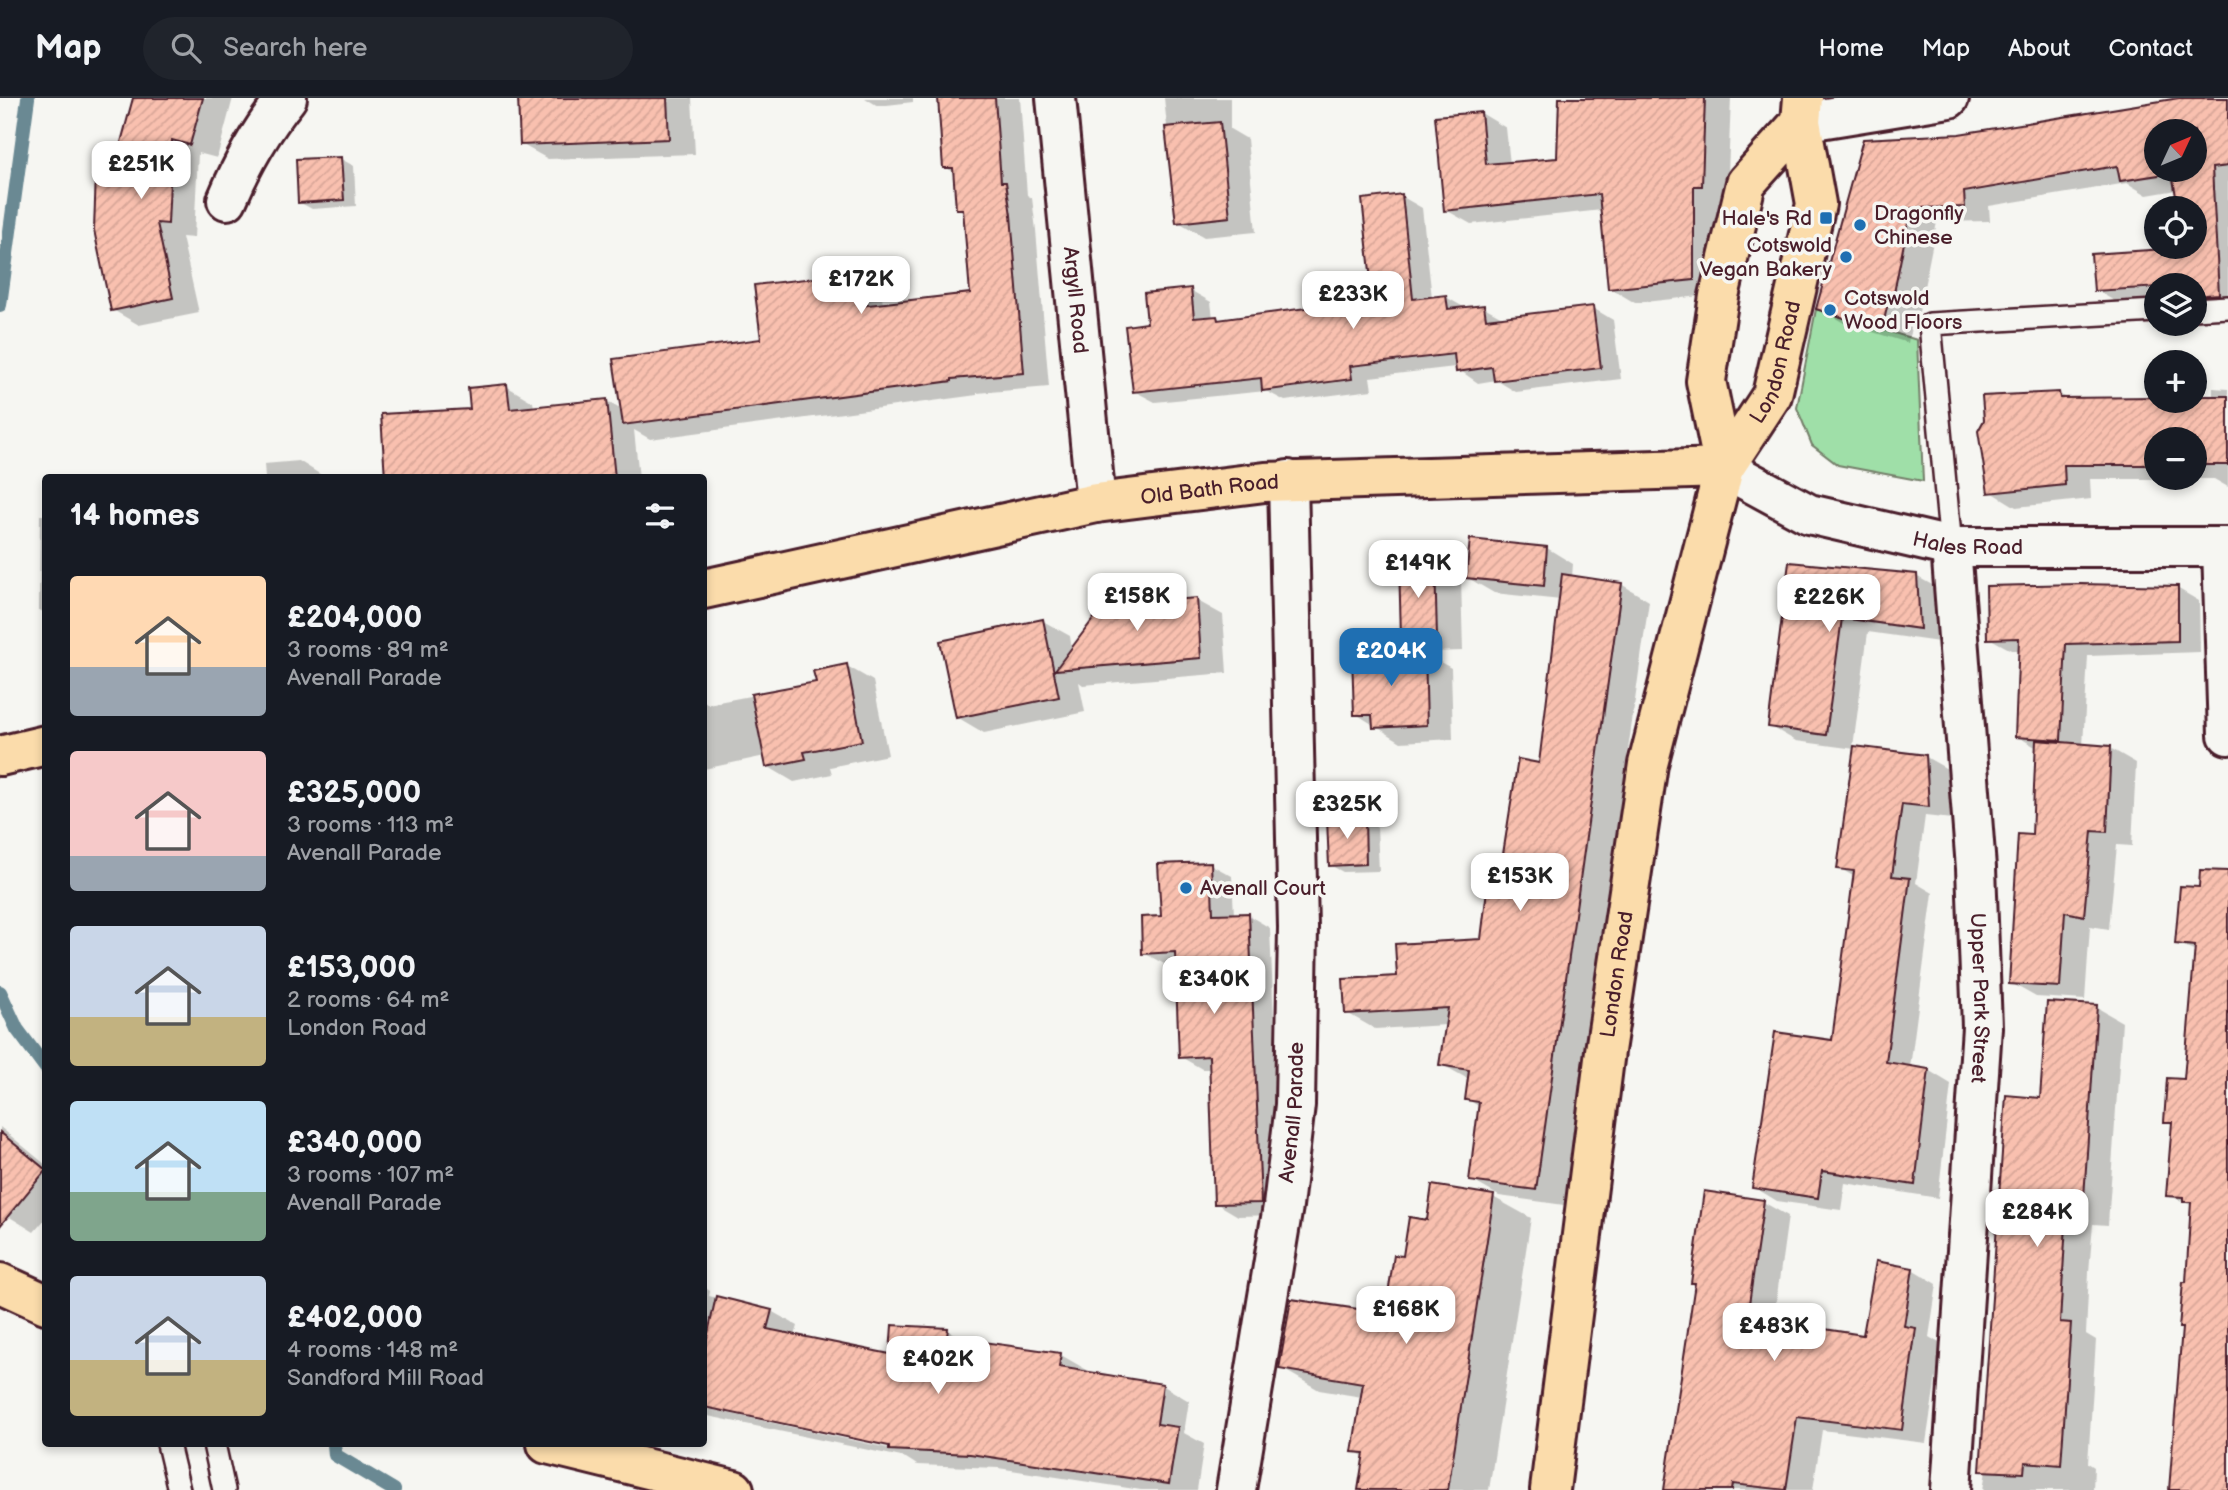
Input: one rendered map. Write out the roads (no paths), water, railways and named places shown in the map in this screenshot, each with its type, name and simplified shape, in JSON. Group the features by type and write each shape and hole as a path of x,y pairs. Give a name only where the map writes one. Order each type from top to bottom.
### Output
{"highway":[{"name":"London Road","path":"1550,1490 1605,1051 1648,764 1724,468 1772,395 1816,204 1802,110"},
{"name":"London Road","path":"1724,468 1706,381 1719,296 1746,183 1802,110"},
{"name":"Old Bath Road","path":"707,588 1096,503 1288,480 1724,468"},
{"path":"0,757 42,746"},
{"path":"0,1283 42,1302"},
{"path":"559,1447 734,1490"}],"street":[{"path":"227,200 243,161 266,124 287,98"},
{"name":"Argyll Road","path":"1056,98 1096,503"},
{"path":"1802,110 1949,98"},
{"name":"Hales Road","path":"1724,468 1809,514 1951,547 2225,548"},
{"name":"Avenall Parade","path":"1236,1490 1283,1206 1295,1105 1298,928 1288,480"},
{"name":"Upper Park Street","path":"1951,547 1976,868 1982,1027 1951,1490"},
{"path":"2225,548 2228,735"}],"lane":[{"path":"2207,308 2228,307"},
{"path":"1951,547 1930,324 2144,312"},
{"path":"170,1447 179,1490"},
{"path":"215,1447 224,1490"}],"waterway":[{"path":"0,305 28,98"},
{"path":"0,992 17,1029 42,1063"},
{"path":"334,1447 335,1455 394,1490"}],"place":[{"name":"Hale's Rd","path":"1826,218"},
{"name":"Dragonfly Chinese","path":"1860,225"},
{"name":"Cotswold Vegan Bakery","path":"1846,257"},
{"name":"Cotswold Wood Floors","path":"1830,310"},
{"name":"Avenall Court","path":"1186,888"}]}
